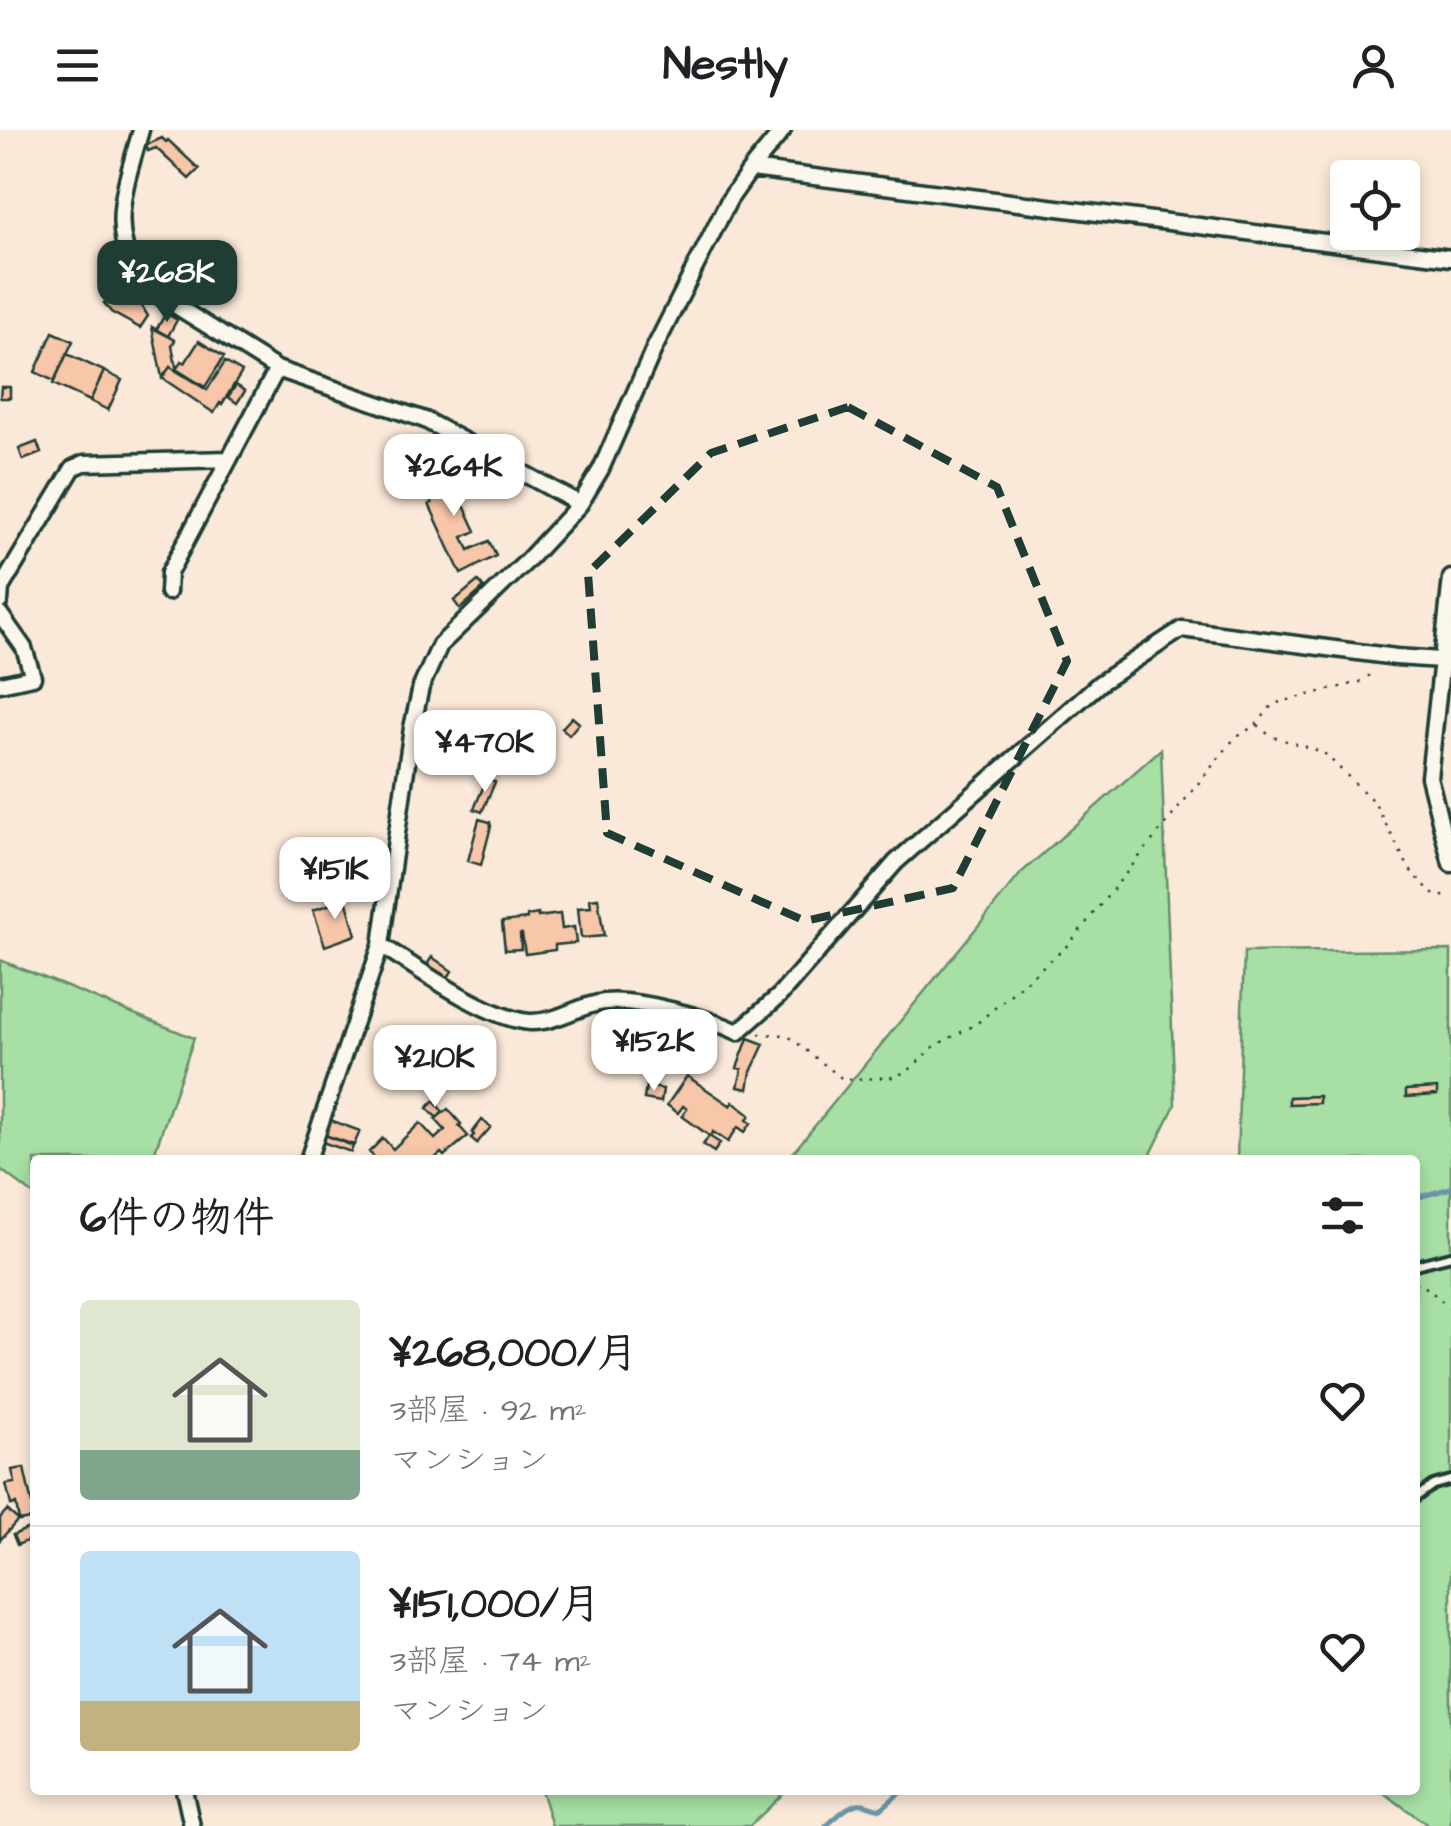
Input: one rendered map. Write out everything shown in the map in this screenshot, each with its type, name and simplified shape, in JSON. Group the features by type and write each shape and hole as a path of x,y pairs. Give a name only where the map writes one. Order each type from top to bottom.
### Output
{"street":[{"path":"141,130 121,203 121,238 136,274 149,289 276,370 425,420 580,504"},
{"path":"310,1155 381,945 412,728 422,687 440,645 580,504 601,469 654,350 730,200 783,130"},
{"path":"751,168 1451,258"},
{"path":"168,592 169,573 276,370"},
{"path":"0,601 1,588 73,468 84,463 229,460"},
{"path":"1451,578 1429,778 1451,864"},
{"path":"0,614 24,648 33,677 0,684"},
{"path":"381,945 498,1016 544,1021 602,1002 626,1002 721,1024 738,1032 779,996 896,862 1100,683 1182,629 1440,660"},
{"path":"185,1795 192,1826"}],"lane":[{"path":"1420,1264 1451,1256"},
{"path":"1420,1494 1433,1485 1451,1480"}],"path":[{"path":"738,1032 787,1035 844,1080 894,1077 909,1070 936,1045 975,1025 1069,944 1234,739 1256,724 1273,704 1360,682 1396,657"},
{"path":"1256,724 1270,736 1323,752 1374,802 1410,870 1434,895 1451,897"},
{"path":"1420,1285 1451,1309"}],"highlighted area":[{"path":"848,407 997,487 1067,661 953,888 805,921 607,833 588,573 711,453"}],"green space":[{"path":"1161,749 1175,1105 1150,1155 791,1155 1022,872"},
{"path":"1451,950 1451,1826 1429,1826 1387,1795 1420,1795 1420,1155 1237,1155 1244,952"},
{"path":"0,960 194,1038 154,1155 30,1155 30,1192 0,1169"},
{"path":"543,1795 782,1795 750,1826 552,1826"}],"building":[{"path":"162,138 199,169 189,179 156,148 148,151 146,145"},
{"path":"134,293 148,316 140,328 111,312 104,303"},
{"path":"166,313 177,320 168,336 156,330"},
{"path":"152,327 175,340 172,346 177,371 170,367 162,378"},
{"path":"53,332 73,341 54,381 35,372"},
{"path":"199,341 224,357 205,387 176,369 182,361 185,363"},
{"path":"67,354 104,371 90,401 53,384"},
{"path":"225,362 242,372 214,413 162,378 170,367 207,390"},
{"path":"104,371 122,380 108,410 90,401"},
{"path":"236,385 245,391 237,403 228,397"},
{"path":"1,387 10,387 10,398 0,398"},
{"path":"37,442 41,453 23,460 19,449"},
{"path":"433,465 440,479 455,474 465,494 460,497 476,531 463,537 469,550 489,541 496,556 461,574 423,486 426,484 420,471"},
{"path":"478,581 484,588 460,609 454,601"},
{"path":"572,717 579,723 569,735 562,728"},
{"path":"487,778 495,782 482,812 474,809"},
{"path":"479,819 491,826 481,865 468,861"},
{"path":"598,898 604,936 581,938 578,908 591,907 590,899"},
{"path":"346,899 356,935 325,946 313,910"},
{"path":"538,914 560,914 562,929 574,927 576,943 525,954 520,934 521,949 505,950 502,922"},
{"path":"432,957 452,971 447,979 426,966"},
{"path":"748,1038 764,1044 748,1089 738,1087 742,1069 737,1068"},
{"path":"687,1076 750,1115 747,1120 751,1123 745,1132 738,1127 728,1142 713,1132 711,1137 682,1116 687,1109 683,1106 678,1113 667,1105"},
{"path":"646,1086 663,1089 661,1102 644,1099"},
{"path":"1437,1088 1437,1095 1406,1097 1406,1090"},
{"path":"1319,1096 1319,1103 1289,1104 1289,1097"},
{"path":"434,1101 443,1112 437,1118 427,1108"},
{"path":"448,1109 468,1136 445,1155 369,1152 383,1138 393,1149 420,1123 435,1139 445,1130 435,1119"},
{"path":"330,1120 360,1131 354,1145 325,1135"},
{"path":"482,1120 491,1127 477,1143 471,1138 472,1133"},
{"path":"325,1135 353,1146 351,1152 322,1142"},
{"path":"709,1136 720,1143 714,1152 703,1145"},
{"path":"24,1468 30,1519 19,1521 16,1504 11,1505 6,1484 15,1483 12,1470"},
{"path":"7,1510 18,1520 0,1540 0,1518"},
{"path":"30,1527 30,1540 17,1545 13,1535"}],"waterway":[{"path":"1420,1197 1451,1188"},
{"path":"826,1826 854,1805 881,1809 897,1795"}]}
